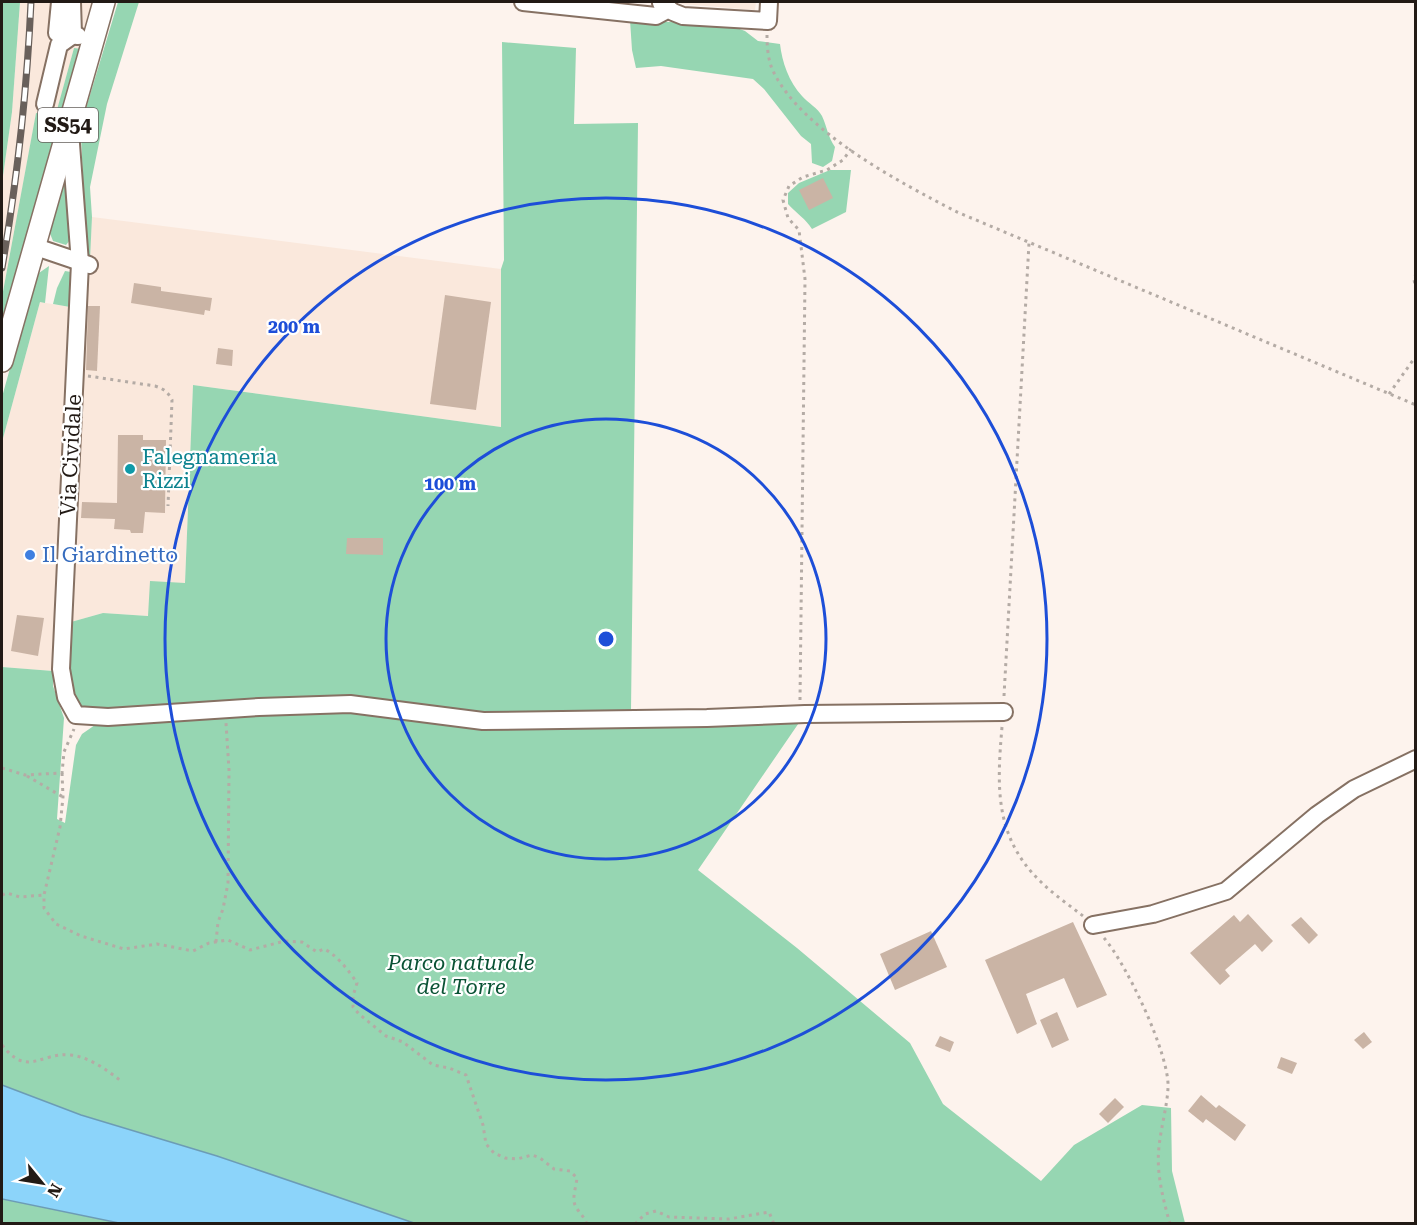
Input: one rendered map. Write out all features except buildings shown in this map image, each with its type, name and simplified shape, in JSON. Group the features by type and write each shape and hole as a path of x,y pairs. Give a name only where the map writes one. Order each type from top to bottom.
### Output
{"main road":[{"name":"Via Cividale","path":"2,362 36,247 69,121 83,37 104,2"}],"street":[{"path":"60,2 57,33 83,37"},
{"path":"72,2 83,37"},
{"path":"523,2 656,16 664,5 683,16 768,21 769,2"},
{"path":"45,104 59,45 83,37"},
{"name":"Via Cividale","path":"69,121 85,264 74,374 61,669 66,697 76,716"},
{"path":"36,247 85,264"},
{"path":"76,716 108,717 350,704 483,721 1004,712"},
{"path":"1093,925 1154,914 1226,891 1317,815 1354,789 1416,759"}],"path":[{"path":"767,42 772,69 786,92 817,125 911,188 947,208 1416,405"},
{"path":"800,714 805,279 799,230 788,218 783,200 789,186 802,177 827,170 843,160 851,149"},
{"path":"1029,243 1004,712 999,763 999,799 1005,830 1018,854 1040,880 1093,925 1112,946 1160,1044 1167,1067 1168,1088 1159,1149 1159,1174 1170,1224"},
{"path":"1416,273 1414,280 1416,288"},
{"path":"1389,394 1416,356"},
{"path":"74,374 155,386 169,394 172,400 168,506"},
{"path":"216,942 228,874 228,735 224,709"},
{"path":"76,716 75,727 64,752 60,827 44,895 44,908 56,924 81,936 123,949 157,944 193,951 228,940 250,950 285,940 302,942 317,952 324,949 333,952 357,983 353,996 353,1007 359,1014 386,1036 403,1042 433,1065 466,1075 483,1125 486,1144 494,1153 505,1158 517,1159 532,1155 554,1169 570,1171 577,1178 574,1198 576,1207 583,1214 587,1224"},
{"path":"2,768 25,775 63,797"},
{"path":"25,775 62,773"},
{"path":"2,895 7,893 20,897 44,895"},
{"path":"2,1045 16,1059 29,1063 71,1055 106,1069 121,1081"},
{"path":"635,1224 645,1214 656,1211 669,1217 729,1219 769,1212 774,1224"}],"shaded area":[{"path":"20,2 96,2 82,49 74,48 55,118 36,114 2,297 2,183 12,112"},
{"path":"679,2 756,2 755,10"},
{"path":"92,217 501,269 501,427 193,385 185,583 149,616 103,613 71,622"},
{"name":"Il Giardinetto","path":"40,302 70,307 53,671 2,667 2,442"}],"green space":[{"path":"2,2 20,2 12,112 2,183"},
{"path":"118,2 139,2 107,104 90,187 92,217 90,260 86,254 81,134 84,115"},
{"path":"630,20 729,25 745,31 758,41 780,44 784,65 793,84 822,116 835,147 832,161 823,167 812,163 811,144 801,136 764,89 753,79 661,66 636,68"},
{"name":"Parco naturale del Torre","path":"502,42 576,48 574,124 638,123 631,710 805,714 698,870 797,948 910,1043 943,1104 1041,1181 1074,1145 1142,1105 1171,1108 1172,1171 1185,1223 414,1223 217,1156 81,1115 2,1085 2,667 53,671 53,686 64,718 57,819 65,823 76,745 82,734 95,725 147,721 148,707 83,708 78,706 71,690 71,622 103,613 148,616 150,581 185,583 193,385 501,427 501,269 504,260"},
{"path":"74,48 82,49 2,330 2,297 36,113 55,117"},
{"path":"830,170 851,170 846,212 812,229 788,204 788,193 799,183"},
{"path":"65,177 70,240 66,245 53,241 49,231"},
{"path":"49,266 45,303 40,302 2,442 2,397 36,275"},
{"path":"65,271 71,272 70,307 53,304"},
{"path":"2,1199 119,1223 2,1223"}],"water":[{"path":"2,1085 81,1115 217,1156 414,1223 119,1223 2,1199"}],"railway":[{"path":"2,268 21,135 31,2"}],"place":[{"name":"Falegnameria Rizzi","path":"130,469"},
{"name":"Il Giardinetto","path":"30,555"}]}
